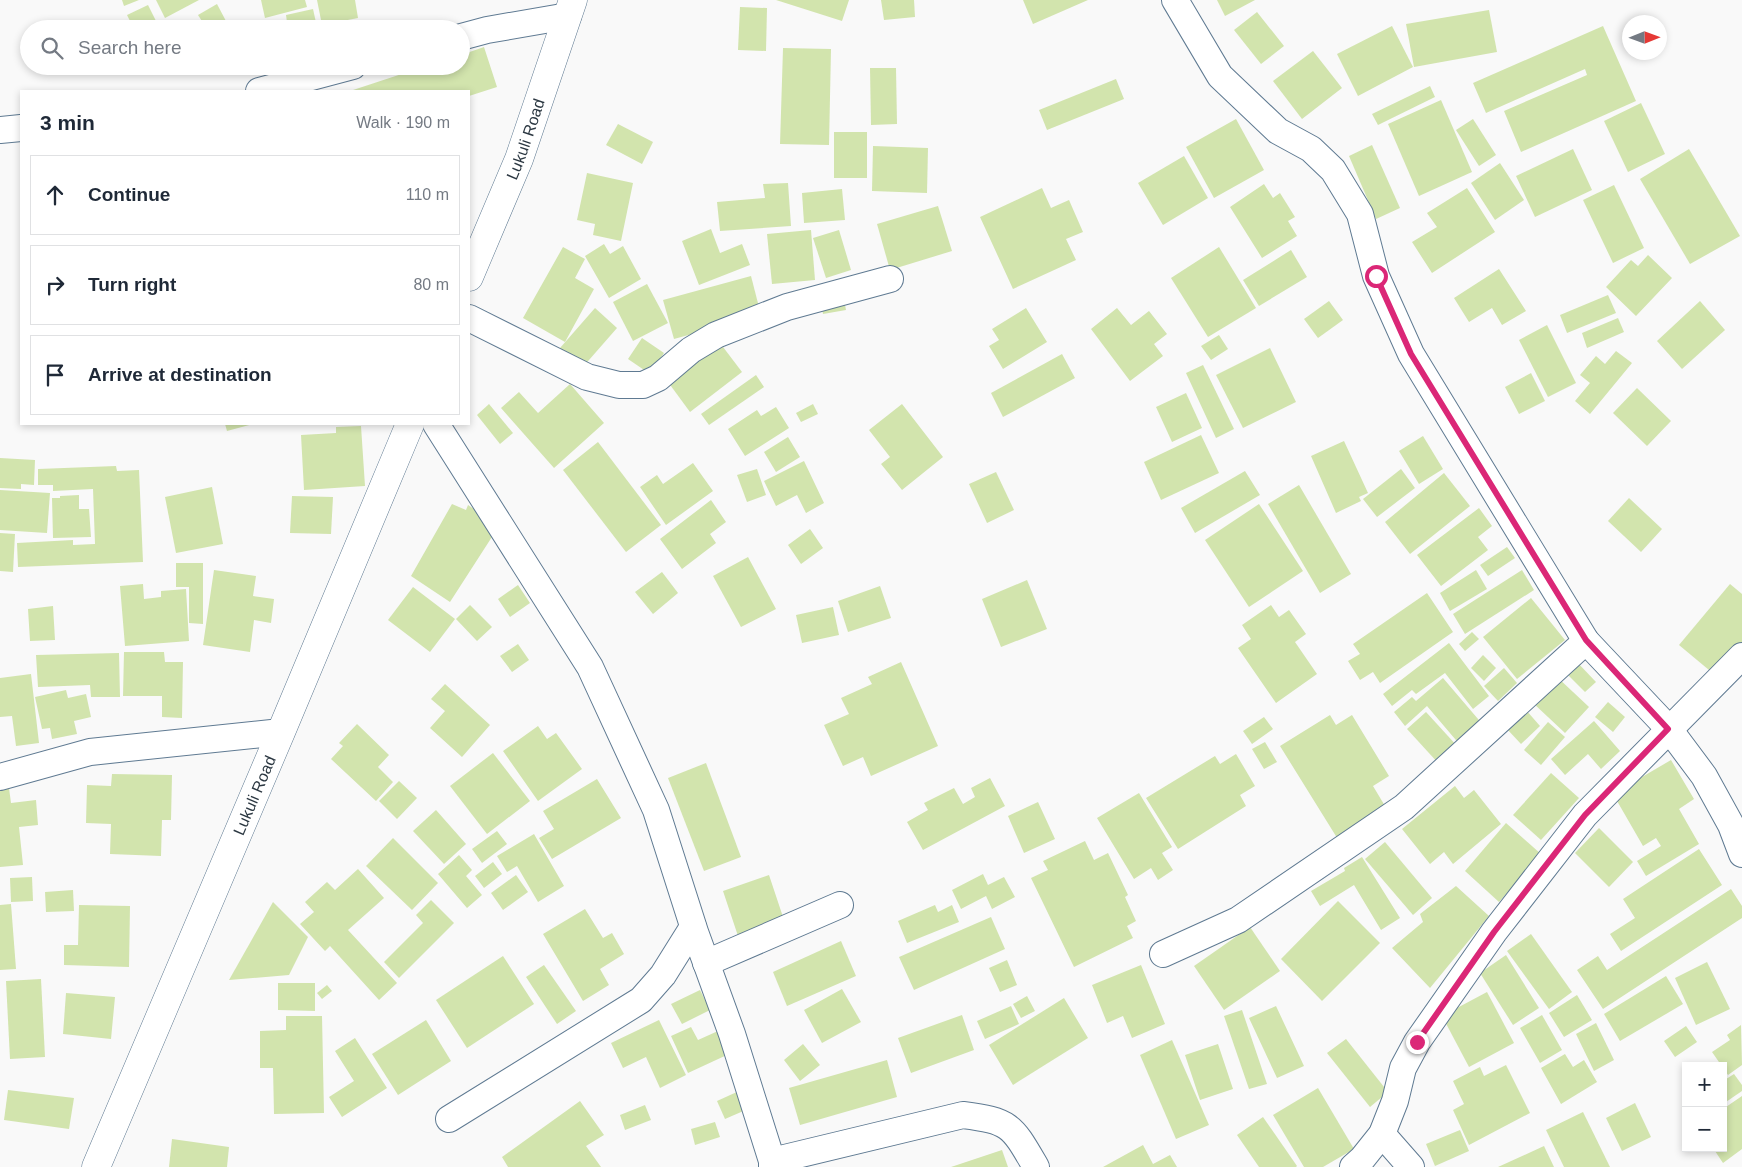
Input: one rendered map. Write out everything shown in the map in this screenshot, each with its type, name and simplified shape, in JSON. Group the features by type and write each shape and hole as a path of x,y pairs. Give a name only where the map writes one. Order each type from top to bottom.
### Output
{"street":[{"path":"1175,0 1220,76 1278,131 1311,149 1333,170 1360,214 1376,276 1411,354 1586,640 1668,729 1704,776 1731,826 1742,854"},
{"path":"470,35 570,8"},
{"name":"Lukuli Road","path":"470,275 519,159 570,8"},
{"path":"263,90 319,75"},
{"path":"0,130 20,128"},
{"path":"470,318 587,377 619,385 643,385 658,378 690,350 716,334 787,307 890,279"},
{"name":"Lukuli Road","path":"96,1167 410,425"},
{"path":"437,425 590,667 656,810 693,927 732,1034 772,1164 962,1115 989,1118 1005,1124 1018,1136 1036,1167"},
{"path":"1163,954 1238,920 1404,806 1586,640"},
{"path":"1353,1167 1382,1134 1395,1101 1403,1068 1417,1042 1494,932 1585,815 1742,656"},
{"path":"0,777 90,752 281,732"},
{"path":"706,963 840,905"},
{"path":"449,1119 642,1000 663,975 693,927"},
{"path":"1382,1134 1411,1167"}],"building":[{"path":"122,0 139,0 124,6"},
{"path":"156,0 199,0 165,18"},
{"path":"261,0 305,0 307,7 265,18"},
{"path":"317,0 355,0 358,18 321,20"},
{"path":"776,0 849,0 842,21"},
{"path":"881,0 914,0 915,17 884,20"},
{"path":"1023,0 1088,0 1033,24"},
{"path":"1217,0 1255,0 1225,16"},
{"path":"217,4 225,20 201,20 198,15"},
{"path":"148,5 156,20 130,20 127,15"},
{"path":"740,7 767,8 766,51 738,50"},
{"path":"313,9 315,20 287,20 286,15"},
{"path":"1489,10 1497,52 1414,67 1406,24"},
{"path":"1257,12 1284,46 1261,64 1234,30"},
{"path":"1392,26 1413,67 1358,96 1337,54"},
{"path":"1603,26 1636,101 1521,152 1504,111 1587,75 1585,69 1486,113 1473,83"},
{"path":"484,47 497,87 470,96 470,90 353,90 399,75 470,75 470,52"},
{"path":"783,48 831,49 829,145 780,144"},
{"path":"1313,51 1342,88 1302,119 1273,81"},
{"path":"870,68 896,68 897,124 871,125"},
{"path":"1116,79 1124,99 1047,130 1039,110"},
{"path":"1430,86 1435,97 1378,125 1372,114"},
{"path":"1441,100 1472,172 1419,196 1388,124"},
{"path":"1641,103 1665,154 1628,172 1604,121"},
{"path":"1236,119 1264,170 1214,198 1186,147"},
{"path":"1473,119 1496,155 1479,166 1456,130"},
{"path":"618,124 653,142 642,164 606,145"},
{"path":"834,132 867,132 867,178 834,178"},
{"path":"1372,145 1400,208 1376,219 1349,156"},
{"path":"873,146 928,148 927,193 872,191"},
{"path":"1573,149 1592,190 1535,217 1516,176"},
{"path":"1689,149 1740,236 1690,264 1640,179"},
{"path":"1184,156 1208,198 1163,225 1138,183"},
{"path":"1500,163 1524,200 1495,220 1471,183"},
{"path":"587,173 633,183 621,241 593,235 595,224 577,220"},
{"path":"788,183 791,226 720,231 717,202 765,198 763,184"},
{"path":"1264,184 1273,198 1280,193 1295,217 1288,221 1297,236 1262,258 1230,207"},
{"path":"1614,185 1644,248 1613,263 1583,200"},
{"path":"1042,188 1051,208 1069,200 1083,232 1066,239 1076,260 1013,289 980,217"},
{"path":"1467,188 1495,232 1432,273 1412,242 1437,227 1427,213"},
{"path":"842,189 845,220 804,223 802,193"},
{"path":"938,206 952,251 890,270 877,224"},
{"path":"711,229 720,253 742,244 750,265 699,285 682,241"},
{"path":"811,230 815,280 772,284 767,234"},
{"path":"839,230 851,270 826,278 813,238"},
{"path":"604,244 610,254 623,246 641,279 609,298 585,256"},
{"path":"563,247 585,259 575,278 594,289 565,342 523,318"},
{"path":"1219,247 1256,308 1208,337 1171,278"},
{"path":"1291,250 1307,277 1259,306 1243,280"},
{"path":"1648,255 1672,278 1636,316 1606,287 1631,260 1638,266"},
{"path":"1499,269 1526,311 1502,325 1492,308 1469,322 1454,298"},
{"path":"751,276 761,315 674,339 663,300"},
{"path":"647,284 668,323 633,341 613,302"},
{"path":"1608,295 1616,313 1567,333 1560,315"},
{"path":"844,299 846,310 823,314 821,303"},
{"path":"1329,301 1343,320 1318,338 1304,319"},
{"path":"1700,301 1725,330 1682,369 1657,341"},
{"path":"595,308 617,328 582,368 560,348"},
{"path":"1026,308 1047,342 1003,369 989,346 999,340 992,329"},
{"path":"1117,308 1131,325 1149,311 1167,334 1154,344 1163,356 1130,381 1091,329"},
{"path":"1618,318 1624,332 1587,348 1582,333"},
{"path":"1547,325 1576,383 1548,397 1519,340"},
{"path":"1219,335 1228,349 1211,360 1201,346"},
{"path":"642,338 664,353 650,374 628,359"},
{"path":"720,343 742,372 690,412 668,382"},
{"path":"1270,348 1296,402 1243,428 1216,375"},
{"path":"1616,351 1632,363 1590,414 1575,401 1590,383 1580,375 1596,356 1605,364"},
{"path":"1062,354 1075,378 1003,417 991,393"},
{"path":"1203,365 1234,429 1216,438 1186,373"},
{"path":"1531,373 1545,401 1519,414 1505,387"},
{"path":"756,375 764,387 709,425 701,414"},
{"path":"570,384 604,423 554,468 501,408 519,392 538,413"},
{"path":"1637,388 1671,421 1647,446 1613,413"},
{"path":"1186,393 1202,428 1172,442 1156,407"},
{"path":"489,404 513,433 500,444 477,415"},
{"path":"813,404 818,414 801,422 796,413"},
{"path":"902,404 943,457 902,490 881,464 890,457 869,430"},
{"path":"776,407 789,428 745,456 728,429 757,410 761,416"},
{"path":"225,425 249,425 227,431"},
{"path":"361,426 365,486 304,490 301,435 336,433 336,427"},
{"path":"1201,435 1219,473 1161,500 1144,462"},
{"path":"1423,436 1443,469 1419,484 1399,451"},
{"path":"788,437 800,457 776,472 764,452"},
{"path":"1344,441 1368,493 1359,497 1361,501 1336,513 1311,456"},
{"path":"598,442 661,525 626,552 563,470"},
{"path":"0,458 35,460 34,485 21,484 21,489 0,488"},
{"path":"804,461 824,503 806,513 797,495 776,506 764,481"},
{"path":"693,463 713,491 666,525 640,487 657,475 663,484"},
{"path":"116,466 117,471 139,470 143,562 18,567 17,543 73,540 73,545 95,544 93,489 53,491 53,485 38,485 38,469"},
{"path":"757,469 766,495 747,502 737,475"},
{"path":"1401,469 1415,488 1377,517 1363,499"},
{"path":"1245,471 1260,495 1195,533 1181,508"},
{"path":"996,472 1014,510 987,523 969,484"},
{"path":"1444,473 1470,506 1410,554 1385,522"},
{"path":"1299,485 1351,574 1320,593 1268,504"},
{"path":"212,487 223,544 176,553 165,497"},
{"path":"0,490 50,493 47,533 0,530"},
{"path":"79,495 79,509 89,509 91,537 53,538 52,498"},
{"path":"292,496 333,497 331,534 290,533"},
{"path":"1629,498 1662,529 1641,552 1608,521"},
{"path":"711,500 726,522 710,534 716,543 682,569 660,539"},
{"path":"452,504 466,510 468,505 499,526 450,602 411,576"},
{"path":"1259,504 1303,571 1249,607 1205,540"},
{"path":"1479,508 1492,526 1478,537 1488,550 1441,586 1417,555"},
{"path":"810,529 823,548 801,564 788,545"},
{"path":"0,533 15,534 13,572 0,571"},
{"path":"1507,547 1515,558 1488,576 1480,565"},
{"path":"748,557 776,609 741,627 713,576"},
{"path":"176,563 203,563 203,624 189,623 189,587 176,587"},
{"path":"214,570 256,576 253,596 274,599 271,623 254,620 250,652 203,645"},
{"path":"1476,570 1487,589 1450,611 1440,593"},
{"path":"1522,570 1534,590 1465,634 1453,614"},
{"path":"662,572 678,593 653,614 635,592"},
{"path":"1027,580 1047,629 1001,647 982,599"},
{"path":"143,584 144,599 161,597 161,591 186,589 189,641 125,646 120,586"},
{"path":"1730,584 1742,594 1742,642 1715,675 1679,645"},
{"path":"518,585 530,603 510,617 498,599"},
{"path":"880,586 891,618 848,632 838,601"},
{"path":"413,587 455,619 430,652 388,620"},
{"path":"1427,593 1453,632 1380,683 1373,672 1360,680 1348,661 1360,654 1353,644"},
{"path":"1531,598 1565,640 1517,679 1483,637"},
{"path":"470,605 492,627 477,641 456,619"},
{"path":"1271,605 1279,617 1289,610 1306,634 1295,642 1317,674 1276,703 1238,648 1251,639 1242,625"},
{"path":"53,606 55,640 30,641 28,609"},
{"path":"833,607 839,635 802,643 796,615"},
{"path":"1472,632 1479,639 1465,651 1459,644"},
{"path":"1449,643 1489,696 1473,709 1445,673 1416,694 1412,690 1392,706 1383,694"},
{"path":"518,644 529,660 512,672 500,656"},
{"path":"124,652 164,652 165,662 183,662 182,718 162,717 162,696 123,696"},
{"path":"119,653 120,697 91,697 90,685 38,687 36,655"},
{"path":"1483,655 1496,668 1484,681 1471,668"},
{"path":"1576,661 1596,682 1585,692 1565,672"},
{"path":"901,662 938,746 871,776 863,757 843,766 824,725 849,714 841,698 872,684 868,677"},
{"path":"1504,668 1517,683 1498,701 1484,686"},
{"path":"31,674 39,743 16,746 12,716 0,717 0,678"},
{"path":"1556,676 1589,707 1565,733 1532,702"},
{"path":"1443,678 1484,726 1461,746 1427,706 1405,726 1394,712 1412,697 1416,701"},
{"path":"445,684 490,725 462,757 430,728 445,711 431,699"},
{"path":"66,690 68,698 86,694 91,717 74,721 77,734 52,739 50,728 42,729 35,697"},
{"path":"1608,702 1625,717 1613,732 1595,717"},
{"path":"1526,710 1540,726 1521,744 1506,728"},
{"path":"1426,712 1458,747 1439,764 1407,729"},
{"path":"1330,715 1336,725 1352,715 1389,776 1373,786 1388,811 1339,841 1280,746"},
{"path":"1264,717 1273,729 1252,744 1243,731"},
{"path":"1594,721 1620,751 1601,769 1588,754 1565,775 1551,759"},
{"path":"1548,722 1565,737 1541,765 1524,750"},
{"path":"357,724 389,755 378,767 393,782 376,801 331,759 343,746 339,743"},
{"path":"538,726 547,739 556,733 582,769 538,801 503,751"},
{"path":"1265,742 1277,762 1264,769 1252,749"},
{"path":"493,753 530,801 487,834 450,786"},
{"path":"1236,754 1255,786 1240,795 1246,806 1178,849 1146,798 1215,756 1220,764"},
{"path":"1671,760 1694,799 1679,809 1699,844 1646,876 1637,861 1661,846 1656,838 1643,846 1613,794"},
{"path":"706,763 741,857 704,871 668,778"},
{"path":"1551,773 1579,798 1541,840 1513,815"},
{"path":"112,774 172,775 171,820 162,820 161,856 110,854 111,824 86,823 87,785 111,786"},
{"path":"990,778 1005,806 923,850 907,822 928,810 924,803 954,788 963,804 975,797 971,788"},
{"path":"597,779 621,818 552,859 539,838 554,829 543,811"},
{"path":"399,781 417,798 397,819 379,801"},
{"path":"1455,786 1464,798 1474,790 1501,824 1453,864 1444,852 1430,864 1402,829"},
{"path":"9,788 11,803 36,800 38,825 19,827 23,865 0,867 0,789"},
{"path":"1139,793 1172,847 1162,853 1173,870 1158,880 1151,868 1134,879 1097,818"},
{"path":"1038,802 1055,839 1024,853 1008,816"},
{"path":"436,810 466,844 444,864 413,831"},
{"path":"1506,823 1541,854 1499,902 1465,871"},
{"path":"1599,828 1633,862 1609,887 1575,853"},
{"path":"497,831 507,844 482,863 472,849"},
{"path":"534,834 564,886 538,902 517,866 507,872 497,856"},
{"path":"393,838 438,883 412,910 366,866"},
{"path":"1085,841 1094,860 1108,853 1128,895 1125,897 1136,921 1127,926 1133,938 1074,967 1031,878 1048,870 1043,861"},
{"path":"1385,842 1432,898 1413,915 1365,859"},
{"path":"1699,849 1722,885 1621,951 1610,934 1635,918 1623,899"},
{"path":"459,855 472,870 466,876 482,895 467,908 438,874"},
{"path":"1362,857 1400,918 1381,930 1354,885 1320,906 1311,891 1345,871 1344,868"},
{"path":"493,862 502,874 484,888 475,876"},
{"path":"358,869 384,898 348,930 397,983 379,1000 330,946 325,951 300,924 314,912 305,902 327,882 335,890"},
{"path":"983,874 988,885 1004,877 1015,897 992,909 986,896 961,909 952,890"},
{"path":"516,875 528,892 503,910 491,893"},
{"path":"769,875 784,920 738,936 723,891"},
{"path":"32,877 33,901 11,902 10,878"},
{"path":"1456,886 1489,916 1430,988 1392,948 1423,922 1420,914"},
{"path":"1731,889 1742,906 1742,918 1603,1009 1577,970 1598,956 1607,970"},
{"path":"73,890 74,911 46,912 45,892"},
{"path":"431,900 454,923 399,978 384,962 423,923 416,915"},
{"path":"1338,901 1380,943 1322,1001 1281,959"},
{"path":"273,902 308,937 289,975 229,980"},
{"path":"11,904 16,969 0,970 0,905"},
{"path":"79,905 130,906 129,967 64,965 64,945 78,945"},
{"path":"935,905 938,912 952,905 959,922 907,943 898,921"},
{"path":"585,909 603,938 612,933 624,954 600,969 609,985 583,1001 543,934"},
{"path":"991,917 1005,949 914,990 899,957"},
{"path":"1250,927 1280,971 1224,1010 1194,966"},
{"path":"1531,934 1572,992 1549,1009 1507,951"},
{"path":"841,941 856,976 787,1006 773,972"},
{"path":"1506,955 1539,1008 1513,1025 1480,973"},
{"path":"503,956 534,1004 467,1048 436,1000"},
{"path":"1007,960 1017,985 1000,992 989,968"},
{"path":"1707,962 1730,1009 1696,1025 1675,978"},
{"path":"544,965 576,1011 557,1024 526,977"},
{"path":"1141,965 1165,1024 1132,1038 1123,1016 1107,1023 1092,985"},
{"path":"1666,976 1683,1004 1620,1041 1604,1014"},
{"path":"41,979 45,1057 10,1059 6,981"},
{"path":"278,983 315,983 315,1011 278,1010"},
{"path":"327,985 332,991 322,999 317,993"},
{"path":"842,989 861,1022 822,1043 804,1010"},
{"path":"700,990 710,1010 682,1024 671,1004"},
{"path":"1487,992 1514,1043 1469,1067 1442,1016"},
{"path":"66,993 115,997 111,1039 63,1034"},
{"path":"1577,995 1592,1020 1564,1037 1549,1013"},
{"path":"1027,996 1035,1011 1021,1018 1013,1004"},
{"path":"1064,998 1088,1038 1013,1085 989,1045"},
{"path":"1011,1006 1019,1024 985,1039 977,1021"},
{"path":"1276,1006 1304,1066 1277,1078 1249,1018"},
{"path":"1242,1010 1267,1084 1249,1089 1224,1016"},
{"path":"962,1015 974,1050 911,1073 898,1038"},
{"path":"1542,1015 1562,1050 1540,1063 1520,1028"},
{"path":"286,1016 322,1016 324,1113 274,1114 273,1068 260,1068 260,1031 286,1030"},
{"path":"426,1020 451,1061 398,1095 372,1054"},
{"path":"659,1020 686,1075 660,1088 646,1057 623,1068 611,1043"},
{"path":"1596,1023 1614,1060 1594,1071 1576,1034"},
{"path":"1741,1025 1742,1065 1728,1075 1727,1062 1719,1062 1712,1052 1730,1040 1727,1035"},
{"path":"1686,1026 1697,1042 1675,1057 1664,1041"},
{"path":"691,1027 698,1040 718,1031 729,1054 688,1073 671,1036"},
{"path":"355,1038 387,1088 342,1117 329,1097 354,1081 335,1051"},
{"path":"1346,1039 1388,1092 1370,1107 1327,1053"},
{"path":"1172,1040 1209,1125 1176,1139 1140,1055"},
{"path":"803,1044 820,1065 800,1081 784,1060"},
{"path":"1218,1044 1233,1089 1200,1100 1185,1055"},
{"path":"1565,1054 1573,1067 1584,1060 1597,1082 1561,1104 1541,1068"},
{"path":"887,1060 897,1097 800,1125 789,1088"},
{"path":"1506,1065 1530,1113 1469,1145 1453,1110 1464,1104 1453,1081 1480,1067 1484,1076"},
{"path":"1734,1074 1742,1085 1742,1091 1727,1101 1727,1078"},
{"path":"1318,1088 1354,1149 1323,1167 1304,1167 1273,1115"},
{"path":"8,1090 74,1098 69,1129 4,1120"},
{"path":"739,1091 748,1109 725,1119 717,1101"},
{"path":"1742,1096 1742,1149 1723,1163 1716,1152 1727,1152 1727,1106"},
{"path":"580,1101 604,1135 586,1146 601,1167 508,1167 502,1157"},
{"path":"1635,1103 1651,1137 1622,1151 1606,1118"},
{"path":"645,1105 651,1120 625,1130 620,1115"},
{"path":"1583,1112 1610,1167 1564,1167 1546,1130"},
{"path":"1263,1117 1296,1167 1259,1167 1237,1135"},
{"path":"715,1122 720,1137 695,1145 691,1129"},
{"path":"1460,1130 1469,1151 1435,1166 1426,1144"},
{"path":"172,1139 229,1147 227,1167 169,1167"},
{"path":"1143,1145 1153,1164 1170,1155 1177,1167 1103,1167"},
{"path":"1544,1146 1554,1167 1498,1167"},
{"path":"1002,1150 1008,1167 951,1167"}],"route":[{"path":"1376,276 1411,354 1586,640 1668,729 1585,815 1494,932 1417,1042"}]}
